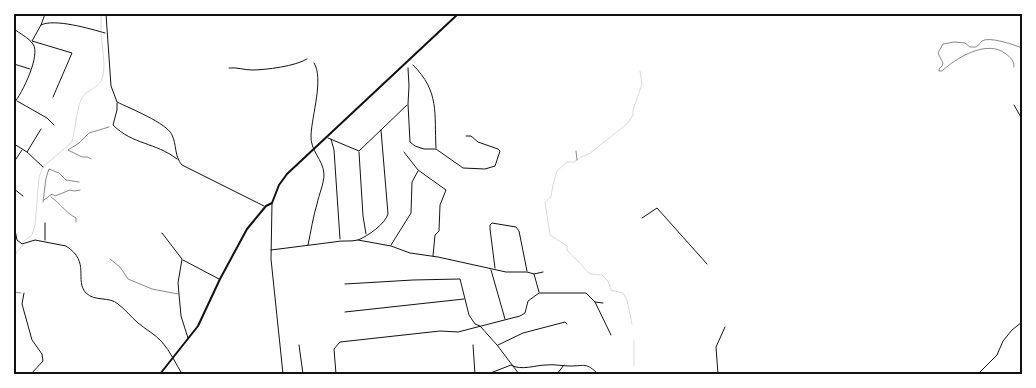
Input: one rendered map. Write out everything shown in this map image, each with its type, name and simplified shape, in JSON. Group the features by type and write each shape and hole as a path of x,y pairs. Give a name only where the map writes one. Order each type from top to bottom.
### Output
{"main road":[{"path":"160,374 198,326 247,229 266,206 272,203 279,185 313,149 458,14"}],"street":[{"path":"32,41 41,26 45,14"},
{"path":"106,14 111,86 117,102 113,125 126,136 168,152 182,165 266,206"},
{"path":"41,26 46,23 63,24 106,34"},
{"path":"14,29 32,41 72,53 53,97"},
{"path":"14,104 22,92 31,70 35,54 35,46 32,41"},
{"path":"228,68 261,69 307,59"},
{"path":"308,246 324,172 317,154 311,145 318,83 317,68 314,63"},
{"path":"14,64 31,70"},
{"path":"413,65 425,78 434,97 436,149"},
{"path":"408,68 410,142 424,149 436,149 463,168 485,169 495,166 500,152 498,149 478,142 471,136 466,136"},
{"path":"16,100 47,118 54,125"},
{"path":"117,102 168,129 172,135 177,159"},
{"path":"366,234 359,151 408,104"},
{"path":"1014,105 1022,119"},
{"path":"27,152 42,129"},
{"path":"357,240 382,224 388,214 381,130"},
{"path":"326,137 359,151"},
{"path":"331,139 334,150 340,240"},
{"path":"14,144 27,152 43,167"},
{"path":"14,162 22,149"},
{"path":"404,152 418,170 446,190 440,205 439,231 434,235 433,257"},
{"path":"391,246 411,213 412,182 418,170"},
{"path":"14,189 24,196"},
{"path":"272,203 271,250 283,374"},
{"path":"642,218 657,208 707,264"},
{"path":"45,223 45,241"},
{"path":"495,269 490,229 492,223 516,227 519,231 527,272"},
{"path":"14,225 17,240 22,244 35,240 70,248 81,261 82,284 87,293 92,297 109,299 118,303 139,324 161,341 182,374"},
{"path":"162,233 182,259 220,280"},
{"path":"271,250 340,240 357,240 391,246 410,253 506,272 534,274 543,272"},
{"path":"182,259 178,283 181,316 188,339"},
{"path":"490,269 505,319"},
{"path":"534,274 539,293"},
{"path":"345,284 460,279 469,315 475,324 480,326 497,345 519,374"},
{"path":"336,374 334,349 340,342 440,331 458,332 520,316 526,313 528,301 539,293 586,293 595,302 611,336"},
{"path":"24,294 22,304 32,340 42,354 43,361 31,374"},
{"path":"346,312 464,299"},
{"path":"595,302 603,303"},
{"path":"497,345 523,333 565,322 567,324"},
{"path":"978,374 997,355 1003,341 1012,330 1022,322"},
{"path":"718,374 716,347 725,327"},
{"path":"299,345 303,374"},
{"path":"473,345 475,374"},
{"path":"511,365 516,368 546,365 572,366 579,364 589,366 598,374"},
{"path":"488,374 511,365"},
{"path":"557,374 564,365"},
{"path":"336,371 339,374"}],"lane":[{"path":"110,259 120,267 128,279 152,289 178,293 179,295"}],"path":[{"path":"1014,67 1012,58 1001,50 991,48 970,52 942,71 939,71 944,63 938,53 943,44 965,43 970,48 976,47 987,40 1012,43 1022,48"},
{"path":"90,160 88,156 82,157 68,150 90,133 98,132 113,125"},
{"path":"576,151 577,160"},
{"path":"79,182 66,180 59,173 49,169 42,202 52,194 55,196 70,190 80,190"},
{"path":"50,196 65,208 70,215 76,218 76,222"},
{"path":"14,292 24,294"}],"waterway":[{"path":"101,14 101,30"},
{"path":"23,242 32,235 35,225 39,177 43,167 72,142 81,100 85,94 95,88 103,77 104,65 101,34"},
{"path":"632,324 627,300 623,293 611,290 608,281 602,275 587,272 567,250 567,246 550,235 545,202 551,197 557,171 567,162 574,162 589,154 628,123 633,115 642,84 640,71"},
{"path":"14,255 23,245"},
{"path":"634,340 634,366"}]}
